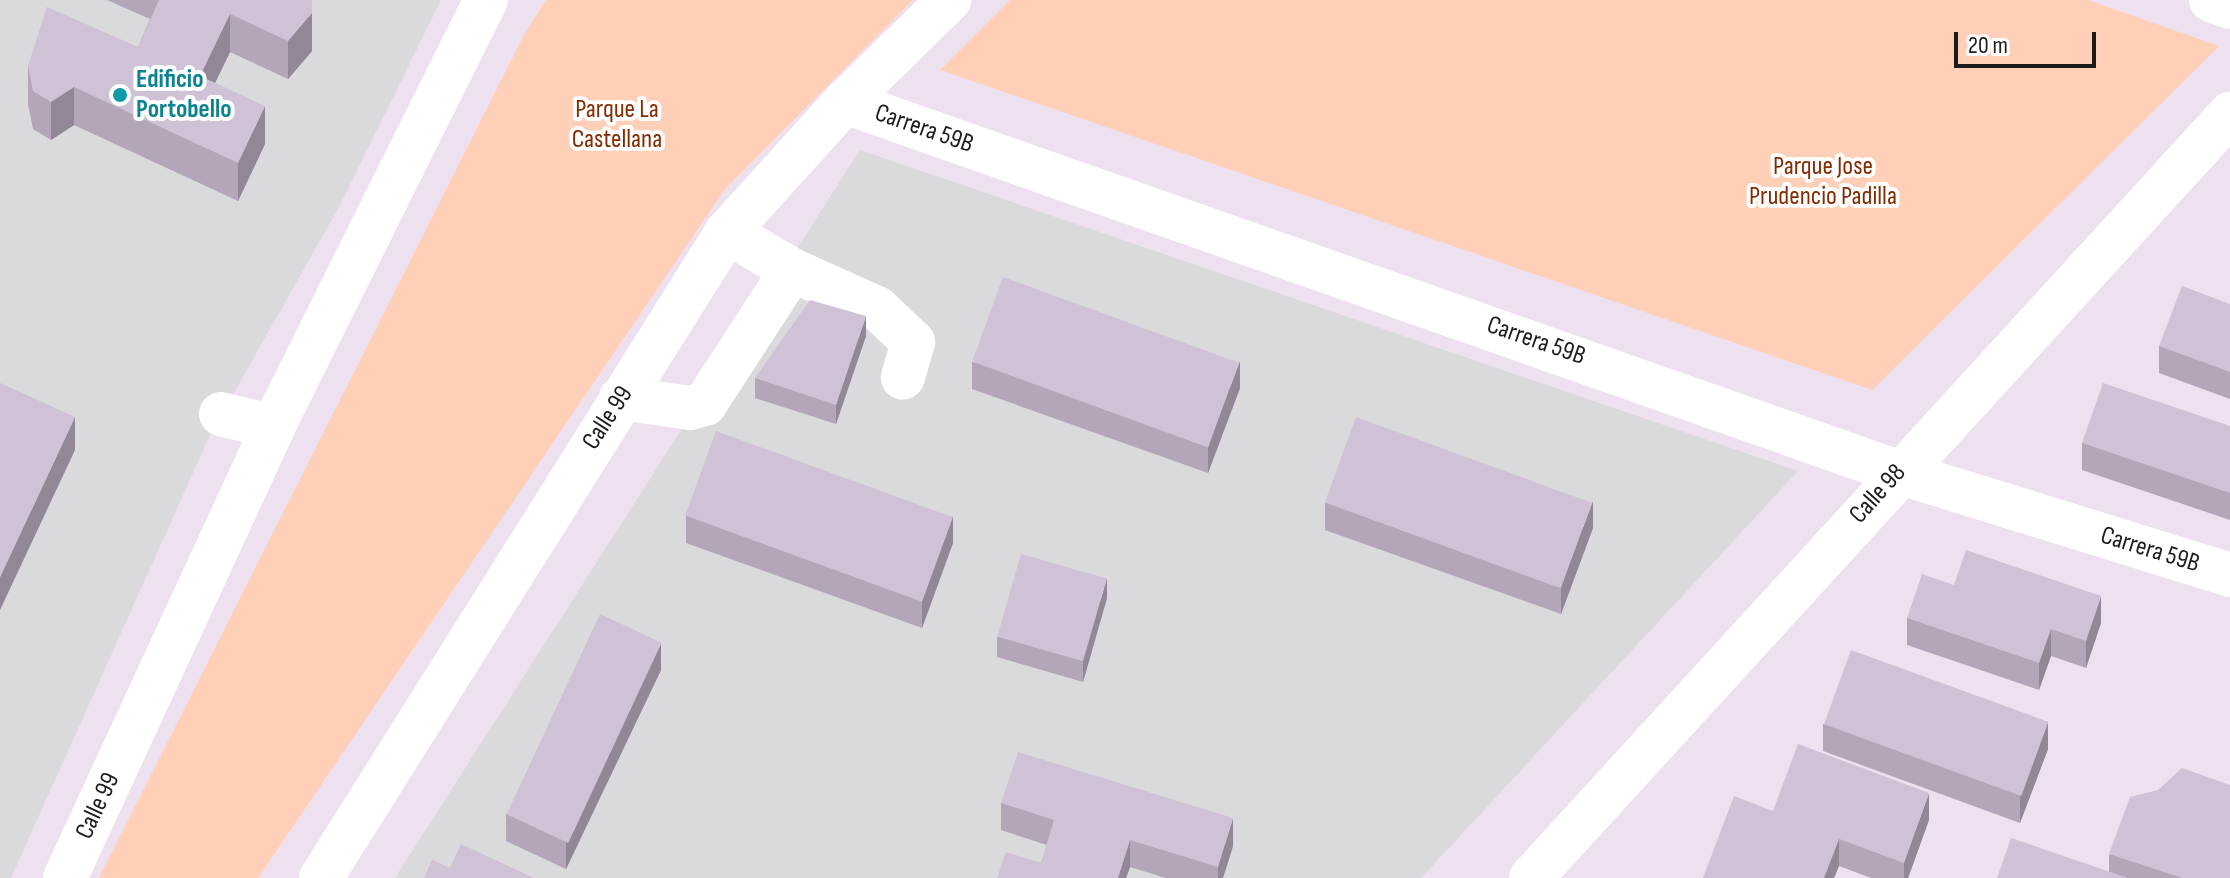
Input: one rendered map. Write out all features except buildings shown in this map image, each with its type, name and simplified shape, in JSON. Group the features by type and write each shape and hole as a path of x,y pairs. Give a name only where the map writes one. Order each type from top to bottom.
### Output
{"street":[{"name":"Calle 99","path":"65,878 273,427 486,0"},
{"name":"Calle 99","path":"321,878 727,232 845,102 949,0"},
{"path":"2211,0 2230,7"},
{"name":"Carrera 59B","path":"845,102 1898,472 2230,575"},
{"name":"Calle 98","path":"1531,878 1898,472 2230,114"},
{"path":"727,232 792,270 877,308 907,335 913,351 903,378"},
{"path":"621,398 690,408 705,404 792,270"},
{"path":"221,414 273,427"}],"shaded area":[{"path":"0,0 441,0 339,207 210,435 11,878 0,878"},
{"path":"860,150 1798,471 1421,878 395,878"}],"green space":[{"name":"Parque La Castellana","path":"546,0 913,0 725,189 258,878 99,878 524,35"},
{"name":"Parque Jose Prudencio Padilla","path":"1010,0 2088,0 2219,46 1872,390 940,70"}],"place":[{"name":"Edificio Portobello","path":"120,95"}]}
